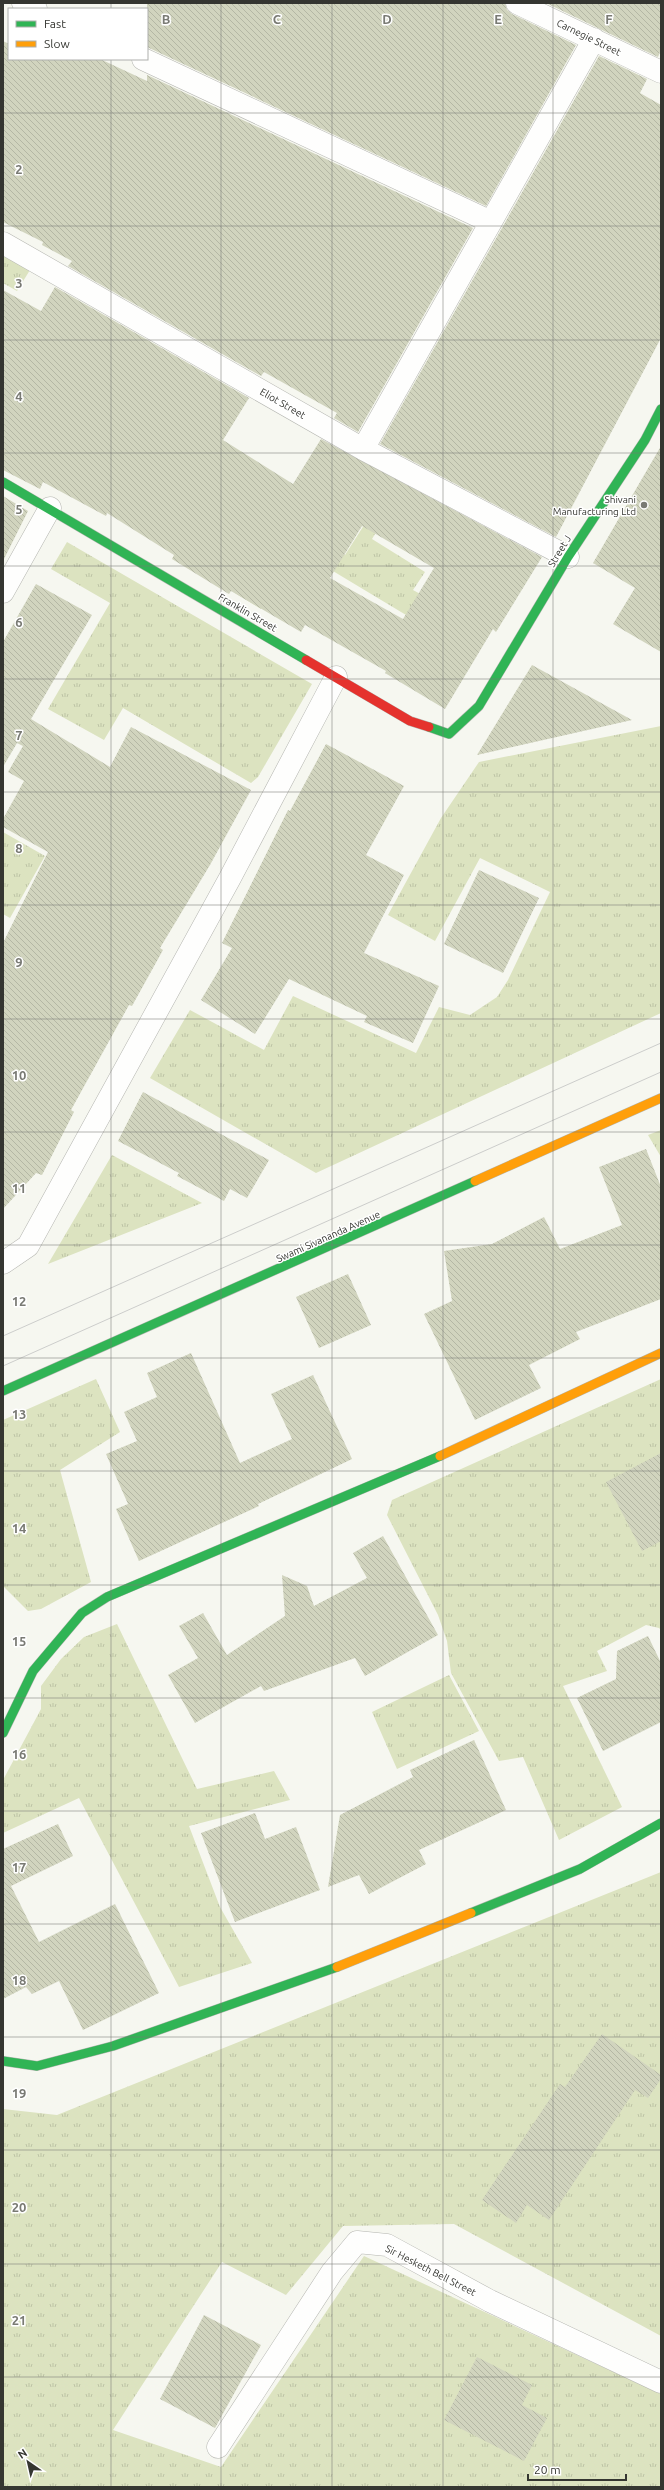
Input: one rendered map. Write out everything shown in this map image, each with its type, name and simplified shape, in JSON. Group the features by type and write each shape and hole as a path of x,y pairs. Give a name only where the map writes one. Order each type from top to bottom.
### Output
{"street":[{"path":"23,3 34,8"},
{"name":"Carnegie Street","path":"517,3 661,72"},
{"path":"364,449 594,39"},
{"path":"145,60 491,222"},
{"name":"Eliot Street","path":"3,243 364,449 568,557"},
{"name":"Street J","path":"478,706 533,618 568,557 645,440 661,409"},
{"name":"Franklin Street","path":"3,482 50,508 410,721 449,734 478,706"},
{"path":"3,592 50,508"},
{"path":"3,1263 28,1246 32,1240 230,878 336,676"},
{"name":"Swami Sivananda Avenue","path":"3,1391 661,1098"},
{"path":"3,1733 33,1671 82,1613 107,1597 477,1441 661,1353"},
{"path":"3,2061 37,2066 106,2048 324,1972 580,1869 661,1823"},
{"name":"Sir Hesketh Bell Street","path":"218,2447 332,2272 357,2242 388,2245 490,2301 661,2382"}],"green space":[{"path":"3,254 30,270 17,291 3,283"},
{"path":"250,498 345,555 366,522 378,529 372,539 425,572 413,590 424,596 411,618 298,550 261,609 235,593"},
{"path":"67,542 312,684 258,777 251,783 123,708 104,740 48,709 110,603 51,569"},
{"path":"661,726 661,1013 316,1173 150,1078 190,1010 264,1050 293,996 416,1053 439,1007 470,1015 497,997 508,980 550,892 480,858 435,941 388,915 441,818 479,762"},
{"path":"3,832 45,856 10,918 3,914"},
{"path":"661,1130 661,1157 648,1135"},
{"path":"112,1155 202,1203 48,1264"},
{"path":"96,1379 120,1432 60,1470 91,1582 41,1609 28,1611 3,1586 3,1420"},
{"path":"661,1379 661,1630 659,1628 646,1625 597,1651 607,1671 563,1686 622,1807 559,1840 523,1757 499,1761 451,1673 447,1641 438,1615 387,1515 392,1500"},
{"path":"117,1624 197,1789 274,1771 290,1800 189,1826 220,1907 252,1963 179,1987 79,1798 3,1833 3,1780 41,1709 41,1686 61,1659 84,1637"},
{"path":"449,1675 479,1731 397,1769 372,1712"},
{"path":"661,1872 661,2336 454,2224 343,2226 286,2295 222,2262 113,2430 221,2467 364,2256 661,2394 661,2487 3,2487 3,2109 57,2115"}],"building":[{"path":"147,3 505,3 507,10 512,14 576,45 486,206 148,47"},
{"path":"546,3 661,3 661,50 658,57"},
{"path":"3,41 8,44 8,60 102,60 147,81 147,75 473,228 358,432 334,418 337,413 264,372 261,376 68,266 72,261 42,245 43,242 3,222"},
{"path":"599,56 647,79 640,93 661,105 661,338 556,537 380,444"},
{"path":"55,287 249,398 223,440 293,484 321,439 542,557 496,632 493,629 445,709 385,673 386,671 305,625 301,632 231,591 229,594 172,559 174,555 107,513 106,516 43,482 40,489 3,470 3,290 41,311","holes":["362,526 434,568 403,619 330,578"]},
{"name":"Shivani Manufacturing Ltd","path":"661,446 661,652 613,624 635,588 593,563"},
{"path":"3,496 28,511 3,561"},
{"path":"36,584 92,615 31,719 110,767 131,727 251,790 210,865 160,948 163,950 132,1006 129,1005 71,1110 74,1112 42,1175 36,1173 3,1209 3,943 48,852 3,827 3,819 24,781 8,772 23,746 17,743 3,767 3,642"},
{"path":"532,665 632,720 477,755"},
{"path":"326,744 404,786 366,855 404,875 364,953 439,986 413,1043 364,1022 367,1016 289,979 255,1034 201,1000 232,948 222,943 288,810 290,811"},
{"path":"479,870 539,898 503,973 444,944"},
{"path":"143,1092 269,1160 247,1198 230,1189 224,1201 177,1176 179,1173 118,1141"},
{"path":"646,1149 661,1187 661,1299 576,1332 580,1339 529,1365 541,1388 475,1420 424,1314 452,1301 444,1251 492,1244 544,1217 560,1249 622,1225 599,1167"},
{"path":"348,1274 371,1325 319,1348 296,1297"},
{"path":"191,1353 240,1463 292,1439 271,1394 313,1375 352,1459 258,1504 259,1506 139,1561 116,1509 128,1504 106,1454 137,1441 124,1412 157,1397 147,1373"},
{"path":"661,1453 661,1541 642,1551 606,1482"},
{"path":"383,1536 438,1635 365,1676 355,1658 264,1691 261,1686 195,1723 168,1675 198,1658 179,1626 203,1613 227,1655 285,1616 282,1575 307,1586 314,1606 367,1578 353,1553"},
{"path":"648,1636 661,1663 661,1722 603,1751 577,1698 616,1679 617,1651"},
{"path":"474,1740 506,1810 419,1850 426,1864 369,1894 359,1875 328,1887 340,1815 413,1777 410,1770"},
{"path":"255,1813 265,1839 296,1827 320,1890 235,1922 201,1833"},
{"path":"58,1824 73,1856 11,1886 39,1942 115,1904 159,1993 83,2030 59,1981 32,1994 26,1987 3,1999 3,1849"},
{"path":"602,2034 661,2075 661,2079 648,2098 635,2090 549,2220 527,2205 516,2223 482,2200 560,2084 565,2087"},
{"path":"204,2315 261,2345 215,2428 160,2399"},
{"path":"477,2357 532,2385 522,2405 547,2418 524,2461 444,2420"}],"tram line":[{"path":"3,1336 661,1043"},
{"path":"3,1366 661,1072"}],"traffic: fast":[{"path":"429,727 449,734 479,706 568,557 645,440 661,409"},
{"path":"3,482 306,660"},
{"path":"3,1391 475,1181"},
{"path":"3,1733 33,1671 82,1613 107,1597 440,1456"},
{"path":"471,1913 580,1869 661,1823"},
{"path":"3,2061 37,2066 113,2046 337,1967"}],"traffic: slow":[{"path":"475,1181 661,1098"},
{"path":"440,1456 661,1353"},
{"path":"337,1967 471,1913"}],"traffic: jam":[{"path":"306,660 410,721 429,727"}],"place":[{"name":"Shivani Manufacturing Ltd","path":"644,505"}]}
